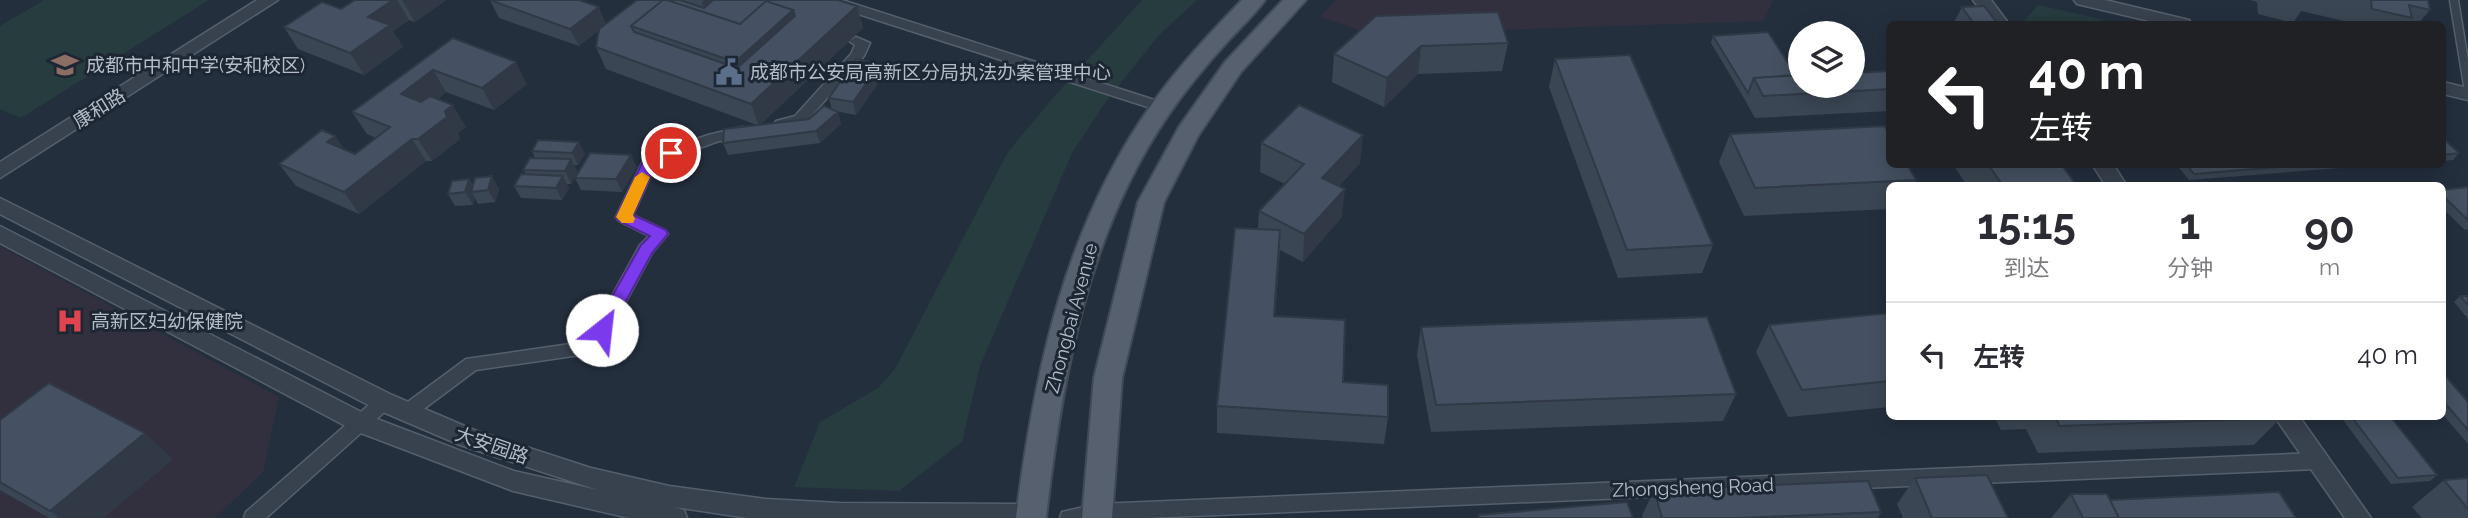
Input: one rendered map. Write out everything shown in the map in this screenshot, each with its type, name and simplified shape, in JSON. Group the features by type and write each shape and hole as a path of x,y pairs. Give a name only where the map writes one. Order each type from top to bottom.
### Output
{"main road":[{"name":"Zhongbai Avenue","path":"1031,517 1049,394 1069,307 1088,248 1108,199 1149,126 1198,59 1254,0"},
{"path":"1097,515 1108,378 1151,202 1187,133 1233,67 1295,0"}],"street":[{"name":"康和路","path":"0,171 269,0"},
{"path":"829,0 1163,107"},
{"path":"1982,0 1998,21"},
{"path":"2083,0 2170,21"},
{"path":"407,412 472,364 575,350 602,330 646,250 660,234 624,217 650,161 713,138 800,120 857,56 863,43 856,41"},
{"path":"2446,89 2468,94"},
{"name":"大安园路","path":"0,205 384,402 468,438 591,478 669,496 766,510 1031,517"},
{"path":"0,234 361,423 513,481 675,518"},
{"path":"253,518 384,402"},
{"path":"2288,420 2359,518"},
{"name":"Zhongsheng Road","path":"1069,518 2317,461"}],"lane":[{"path":"2454,0 2468,85"}],"shaded area":[{"path":"1336,0 1773,0 1763,21 1372,34 1320,17"},
{"name":"高新区妇幼保健院","path":"0,246 279,397 263,472 215,518 0,518"}],"green space":[{"name":"成都市中和中学(安和校区)","path":"44,0 209,0 21,118 0,109 0,26"},
{"path":"1142,0 1197,0 1159,35 1105,103 1072,153 980,366 962,442 899,491 794,487 820,422 878,388 895,369 1008,152"},
{"path":"2038,5 2109,21 2024,21"}],"building":[{"path":"355,0 393,0 368,17 390,25 350,53 284,27 322,2 341,9"},
{"path":"490,0 579,0 599,7 570,29"},
{"path":"637,0 663,0 631,26 634,32 737,68 795,16 793,10 766,1 740,24 667,0 680,0 704,8 713,0 838,0 857,6 751,104 596,47 599,29"},
{"path":"663,0 740,24 766,1 793,10 735,62 631,26"},
{"path":"2371,0 2428,0 2430,10 2409,5 2412,18 2372,9"},
{"path":"1984,6 1996,21 1972,21 1962,7"},
{"path":"1498,12 1508,43 1421,46 1387,78 1334,54 1376,16"},
{"path":"1768,32 1788,63 1788,76 1754,78 1748,93 1713,36"},
{"path":"453,38 516,62 482,88 433,70 401,94 421,102 430,96 453,105 445,111 447,117 418,139 412,139 344,192 279,164 322,130 335,136 327,142 355,154 390,127 352,112"},
{"path":"1630,55 1713,245 1627,250 1555,59"},
{"path":"856,59 880,64 853,102 829,98"},
{"path":"1886,71 1886,89 1865,90 1865,72"},
{"path":"1788,76 1788,95 1763,96 1754,78"},
{"path":"1299,105 1363,135 1322,178 1345,189 1304,234 1259,211 1304,164 1261,143"},
{"path":"824,106 838,112 816,131 723,143 724,129 809,119"},
{"path":"1885,126 1886,168 1909,168 1916,180 1755,188 1730,134"},
{"path":"538,140 579,142 572,153 532,151"},
{"path":"2446,141 2459,153 2446,155"},
{"path":"590,153 631,155 616,179 575,178"},
{"path":"530,158 571,159 565,171 523,170"},
{"path":"1991,168 2064,168 2074,182 2000,182"},
{"path":"2189,168 2267,168 2194,174"},
{"path":"521,174 563,176 556,188 514,186"},
{"path":"492,176 488,190 471,192 475,178"},
{"path":"469,179 465,192 448,194 452,181"},
{"path":"2468,187 2468,220 2446,199 2446,190"},
{"path":"1235,228 1280,230 1274,316 1345,320 1343,382 1388,385 1388,417 1217,406"},
{"path":"2460,296 2468,296 2468,305"},
{"path":"1886,313 1886,381 1802,390 1769,325"},
{"path":"1707,317 1736,394 1436,405 1421,327"},
{"path":"2446,376 2468,402 2468,430 2446,404"},
{"path":"49,383 145,433 50,511 0,482 0,420"},
{"path":"2056,420 2225,420 2060,426"},
{"path":"2354,420 2393,420 2437,475 2398,478"},
{"path":"1987,475 2008,518 1932,518 1915,478"},
{"path":"2468,478 2468,509 2444,480"},
{"path":"1868,481 1881,512 1741,518 1662,518 1654,490"},
{"path":"2279,492 2296,518 2119,518 2110,500"},
{"path":"2071,494 2107,494 2119,518 2083,518"},
{"path":"1627,502 1633,518 1479,518 1479,515"}],"slow traffic":[{"path":"627,219 624,217 642,177"}],"place":[{"name":"成都市中和中学(安和校区)","path":"65,65"},
{"name":"成都市公安局高新区分局执法办案管理中心","path":"729,72"},
{"name":"高新区妇幼保健院","path":"70,321"}],"route":[{"path":"602,330 646,250 660,234 624,217 650,161 671,153"}]}
